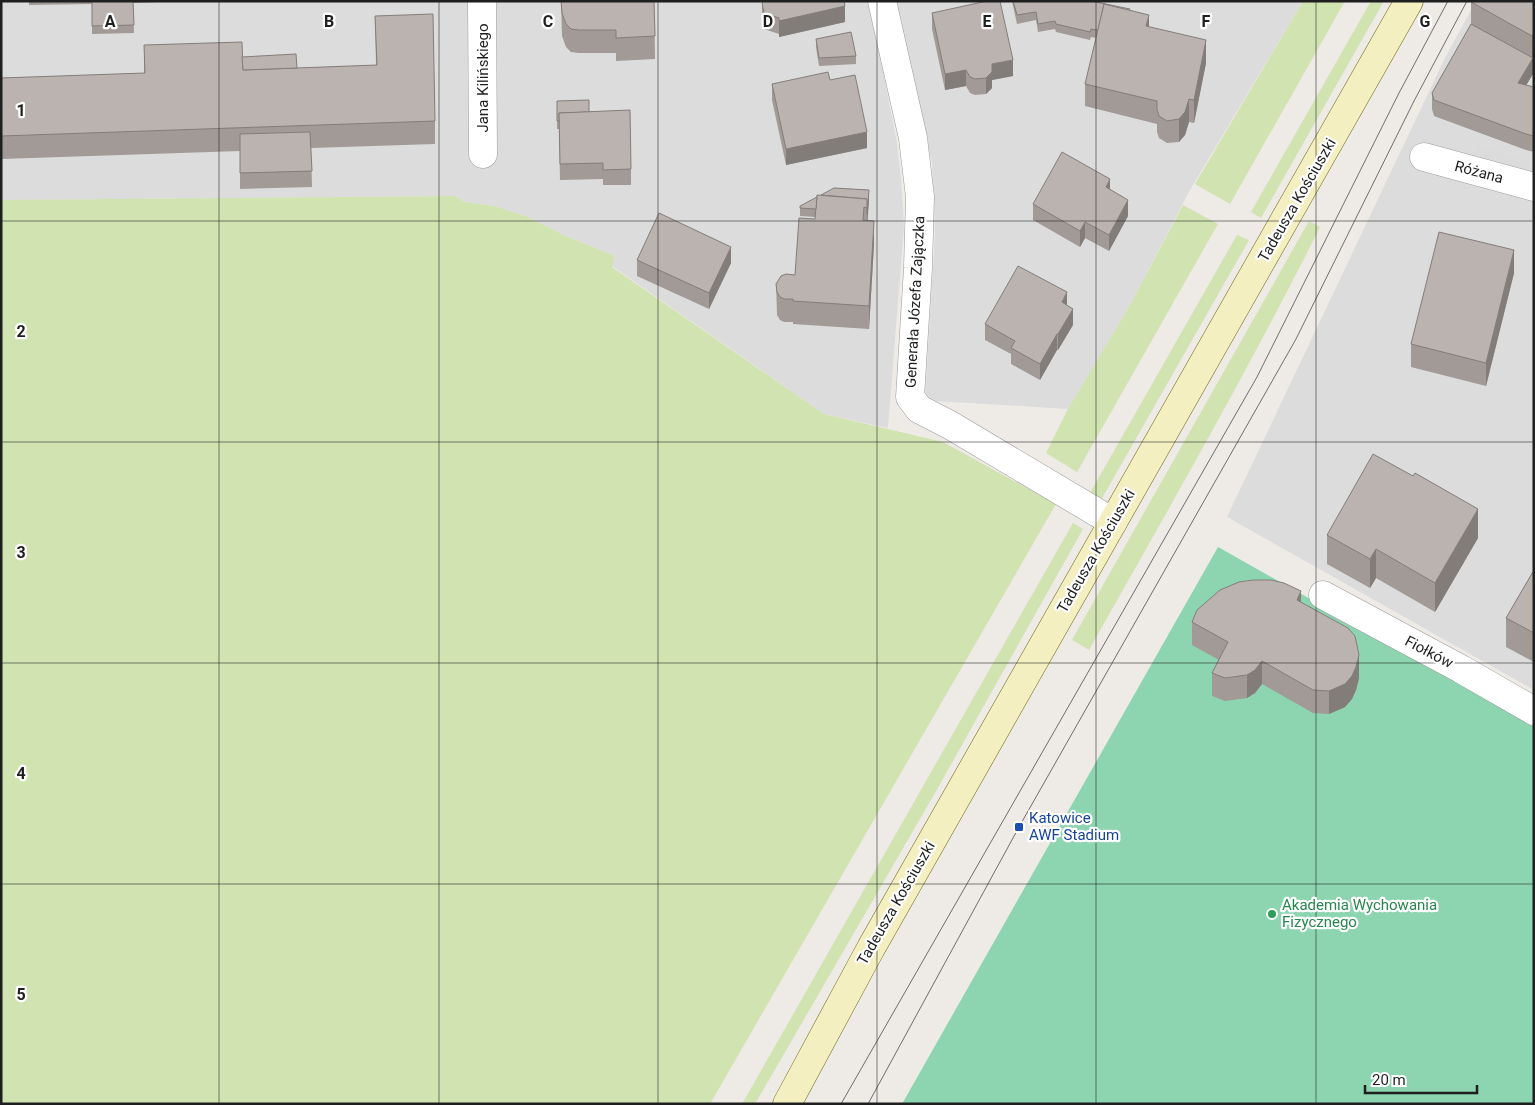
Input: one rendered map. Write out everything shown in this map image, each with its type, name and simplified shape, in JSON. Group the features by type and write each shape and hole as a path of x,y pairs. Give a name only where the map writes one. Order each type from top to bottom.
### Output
{"street":[{"name":"Jana Kilińskiego","path":"482,1 483,154"},
{"name":"Generała Józefa Zajączka","path":"882,1 913,138 920,197 918,268 910,398 919,409 950,425 1113,522"},
{"name":"Tadeusza Kościuszki","path":"787,1104 853,979 1409,1"},
{"name":"Różana","path":"1424,157 1534,186"},
{"name":"Fiołków","path":"1323,595 1461,669 1534,711"}],"shaded area":[{"path":"1,1 869,1 897,143 904,225 888,428 824,414 612,266 615,256 566,236 528,217 495,206 464,202 456,196 1,200"},
{"path":"896,1 1303,1 1190,190 1130,305 1068,409 936,401 925,396 935,234 932,163"},
{"path":"1476,1 1534,1 1534,690 1227,517 1445,58"},
{"path":"1478,145 1534,163 1534,176 1507,169 1473,156"}],"green space":[{"path":"1303,1 1345,1 1230,204 1195,184"},
{"path":"1371,1 1384,1 1261,218 1251,212"},
{"path":"456,196 464,202 495,206 528,217 566,236 615,256 612,267 824,414 943,442 1056,504 710,1104 1,1104 1,200"},
{"path":"1183,205 1218,224 1077,472 1046,453 1068,409 1130,305"},
{"path":"1309,221 1320,227 1293,281 1207,440 1089,650 1072,640"},
{"path":"1237,235 1249,240 1101,500 1090,493"},
{"path":"1073,523 1083,529 935,793 755,1104 742,1104"},
{"name":"Akademia Wychowania Fizycznego","path":"1218,547 1534,725 1534,1104 902,1104"}],"building":[{"path":"92,1 133,1 134,25 92,26"},
{"path":"561,1 654,1 655,36 616,38 616,30 571,29 566,24 562,13"},
{"path":"764,1 844,1 845,6 779,21 779,18 764,13 762,3"},
{"path":"987,1 1000,1 1013,60 992,64 992,72 986,78 975,79 970,77 966,70 945,74 932,13"},
{"path":"1013,1 1091,1 1130,9 1129,11 1104,4 1098,30 1091,29 1090,32 1056,24 1055,21 1038,24 1036,12 1017,15"},
{"path":"1472,1 1534,1 1534,33 1532,36"},
{"path":"1104,4 1149,15 1146,26 1206,40 1194,100 1189,99 1185,112 1179,119 1167,121 1159,116 1157,101 1085,84"},
{"path":"433,14 435,121 1,136 1,78 145,73 144,45 242,42 243,70 377,65 375,16"},
{"path":"1471,24 1533,58 1518,83 1534,87 1534,136 1434,100 1432,93"},
{"path":"851,32 856,56 819,58 816,39"},
{"path":"296,54 297,68 243,70 242,57"},
{"path":"828,72 830,80 855,75 867,132 786,149 772,84"},
{"path":"589,100 589,112 559,113 559,121 557,121 557,101"},
{"path":"630,110 631,169 603,170 603,163 560,164 559,113"},
{"path":"310,132 312,171 240,173 240,134"},
{"path":"1062,152 1110,179 1106,187 1128,200 1109,235 1085,222 1080,231 1033,204"},
{"path":"834,188 869,190 867,214 867,199 821,195"},
{"path":"817,195 867,199 867,208 864,207 863,220 874,221 869,306 793,301 793,299 780,297 777,292 776,284 781,276 786,274 795,275 799,218 815,219"},
{"path":"817,197 816,209 800,208 800,206"},
{"path":"659,213 731,247 709,293 637,260"},
{"path":"1439,232 1514,250 1486,363 1411,344"},
{"path":"1018,266 1067,292 1062,302 1073,309 1040,364 1011,348 1015,341 985,324"},
{"path":"1373,454 1413,476 1415,473 1478,509 1435,583 1376,549 1370,559 1327,535"},
{"path":"1534,570 1534,633 1506,618"},
{"path":"1271,580 1284,583 1301,591 1297,600 1348,628 1355,636 1359,655 1352,676 1345,684 1329,691 1313,690 1262,661 1255,670 1247,675 1225,678 1212,673 1228,642 1192,622 1197,610 1220,590 1239,582"}],"tram line":[{"path":"841,1104 1257,377 1399,93 1448,1"},
{"path":"868,1104 1019,827 1296,339 1414,101 1467,1"}],"place":[{"name":"Katowice AWF Stadium","path":"1019,827"},
{"name":"Akademia Wychowania Fizycznego","path":"1272,914"}]}
